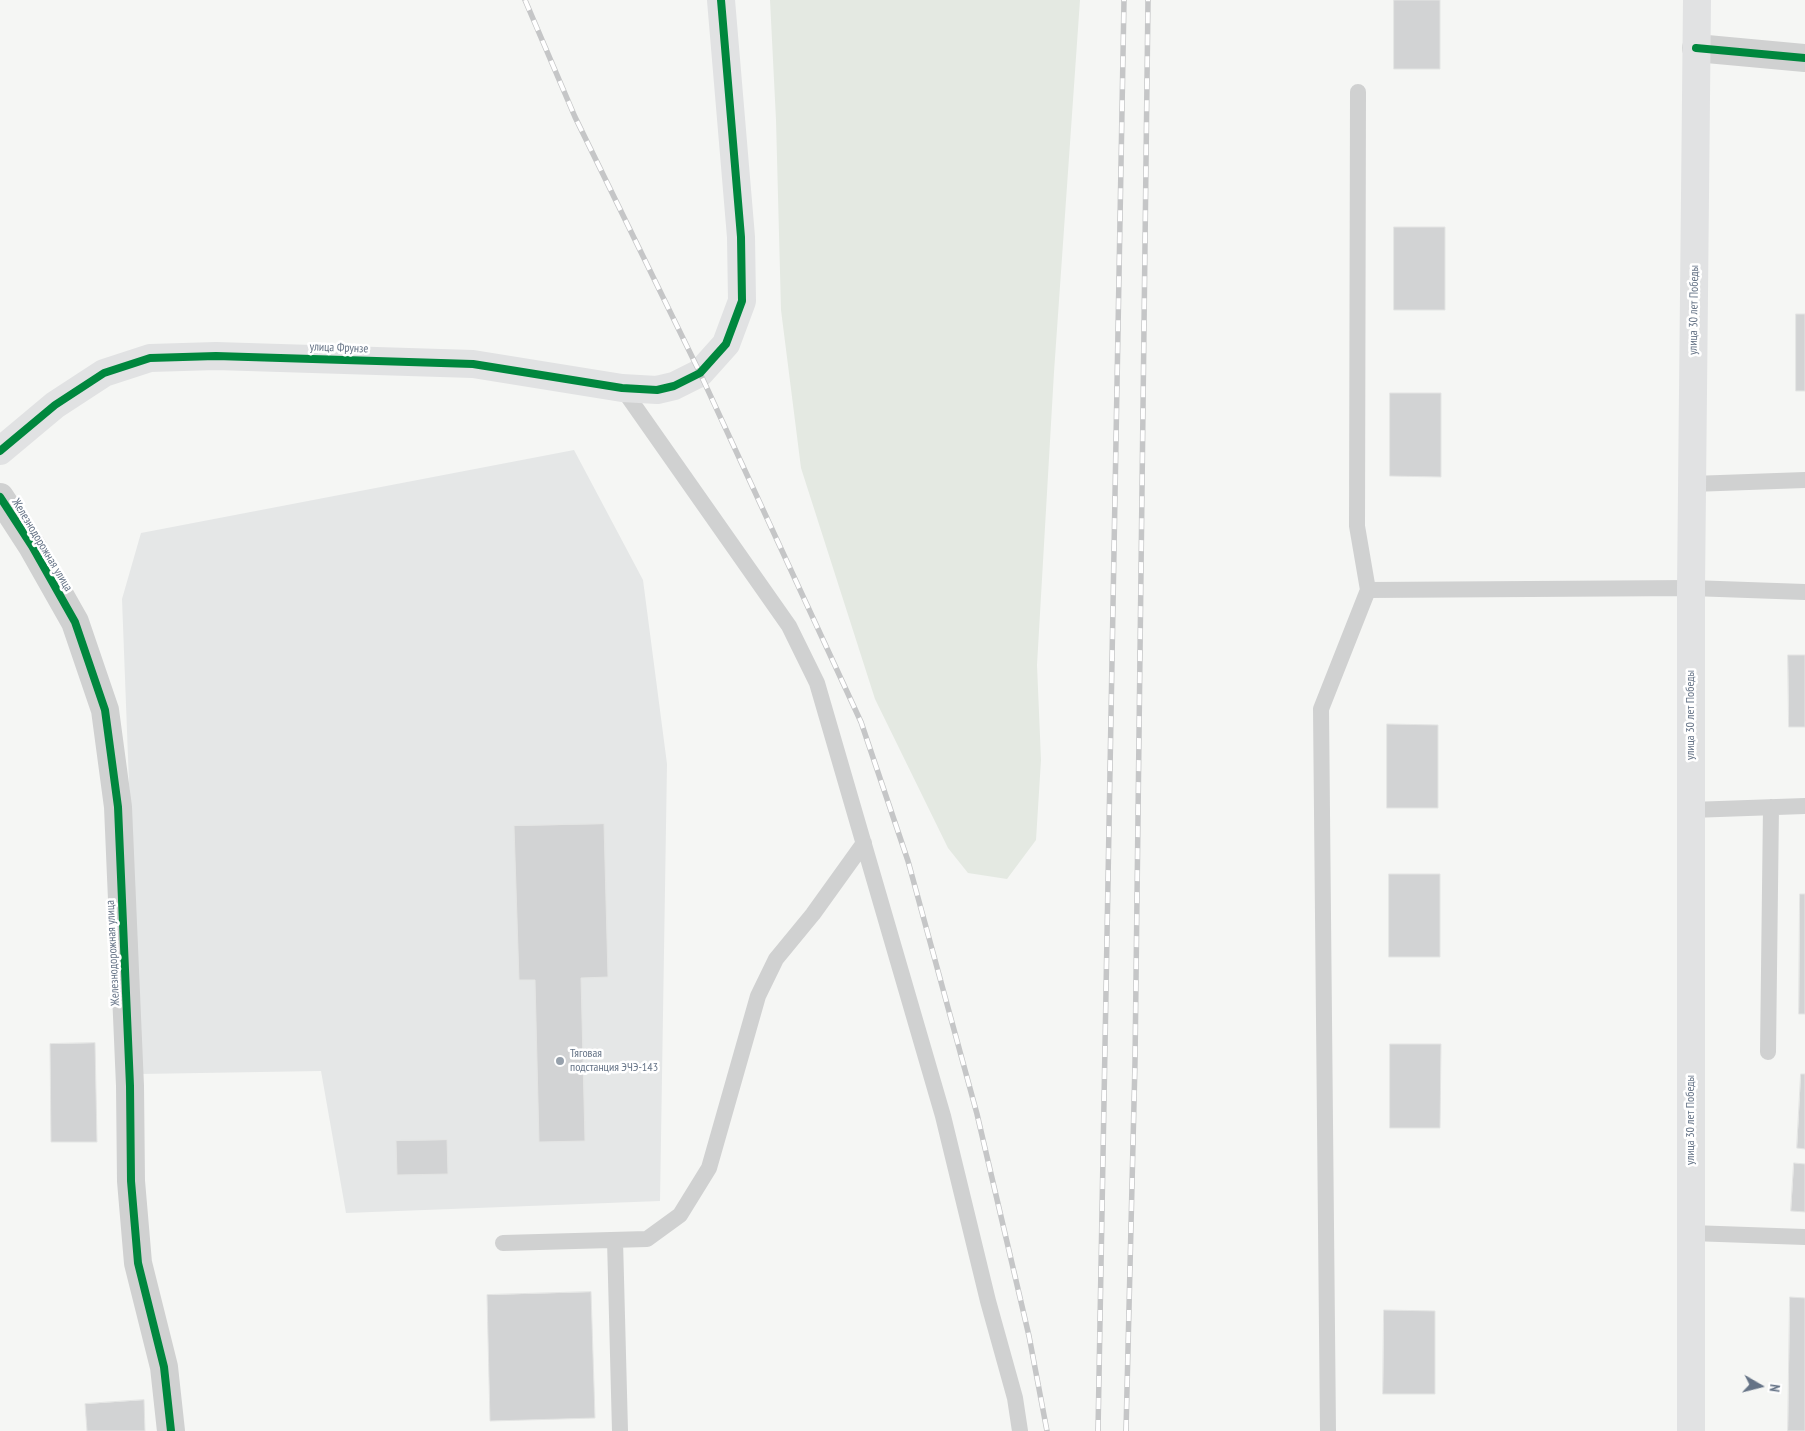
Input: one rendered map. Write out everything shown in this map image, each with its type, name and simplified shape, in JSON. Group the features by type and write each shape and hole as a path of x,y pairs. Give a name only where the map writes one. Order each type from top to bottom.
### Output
{"main road":[{"name":"улица Фрунзе","path":"0,451 55,405 104,373 150,358 216,356 473,364 622,388 657,390 674,386 700,373 726,344 742,301 741,237 721,0"},
{"name":"улица 30 лет Победы","path":"1691,1431 1691,588 1697,0"}],"street":[{"path":"1696,48 1805,58"},
{"name":"Железнодорожная улица","path":"0,497 32,546 75,622 105,710 118,807 130,1086 131,1181 138,1263 164,1367 171,1431"}],"lane":[{"path":"1328,1431 1321,710 1368,590 1357,526 1358,92"},
{"path":"622,388 789,626 817,682 943,1116 988,1301 1015,1398 1020,1431"},
{"path":"1692,484 1805,480"},
{"path":"1368,590 1691,588 1805,592"},
{"path":"1691,810 1805,806"},
{"path":"1768,1052 1771,807"},
{"path":"503,1243 647,1240 680,1215 709,1168 758,996 776,958 813,914 864,843"},
{"path":"1691,1233 1805,1237"},
{"path":"615,1240 620,1431"}],"shaded area":[{"path":"770,0 1080,0 1054,372 1037,665 1041,760 1036,840 1007,879 968,873 948,848 875,699 801,468 781,310 776,120"},
{"path":"574,450 643,580 667,764 660,1201 346,1213 321,1071 140,1074 122,599 141,533"}],"building":[{"path":"1394,0 1440,0 1440,69 1394,69"},
{"path":"1394,227 1445,227 1445,310 1394,310"},
{"path":"1796,314 1805,314 1805,391 1796,391"},
{"path":"1390,393 1441,393 1441,477 1390,476"},
{"path":"1788,655 1805,655 1805,727 1789,727"},
{"path":"1387,724 1438,725 1438,808 1387,808"},
{"name":"Тяговая подстанция ЭЧЭ-143","path":"604,824 608,977 581,978 585,1141 539,1142 535,980 519,980 514,826"},
{"path":"1389,874 1440,874 1440,957 1389,957"},
{"path":"1800,894 1805,894 1805,1014 1799,1014"},
{"path":"95,1043 97,1142 51,1142 50,1044"},
{"path":"1390,1044 1441,1044 1440,1128 1390,1128"},
{"path":"1801,1074 1805,1074 1805,1149 1797,1148"},
{"path":"447,1140 448,1174 397,1175 396,1141"},
{"path":"1794,1163 1805,1164 1805,1212 1791,1211"},
{"path":"591,1292 595,1418 490,1421 487,1295"},
{"path":"1790,1297 1805,1298 1805,1431 1788,1431"},
{"path":"1384,1310 1435,1311 1435,1394 1383,1394"},
{"path":"144,1400 145,1431 87,1431 85,1404"}],"railway":[{"path":"525,0 575,117 700,373 861,722 908,861 977,1114 1029,1336 1047,1431"},
{"path":"1098,1431 1124,0"},
{"path":"1126,1431 1135,1062 1148,0"}],"cycle path":[{"path":"0,451 55,405 104,373 150,358 216,356 473,364 622,388 657,390 674,386 700,373 726,344 742,301 741,237 721,0"},
{"path":"1696,48 1805,58"},
{"path":"0,497 32,546 75,622 105,710 118,807 130,1086 131,1181 138,1263 164,1367 171,1431"}],"place":[{"name":"Тяговая подстанция ЭЧЭ-143","path":"560,1061"}]}
